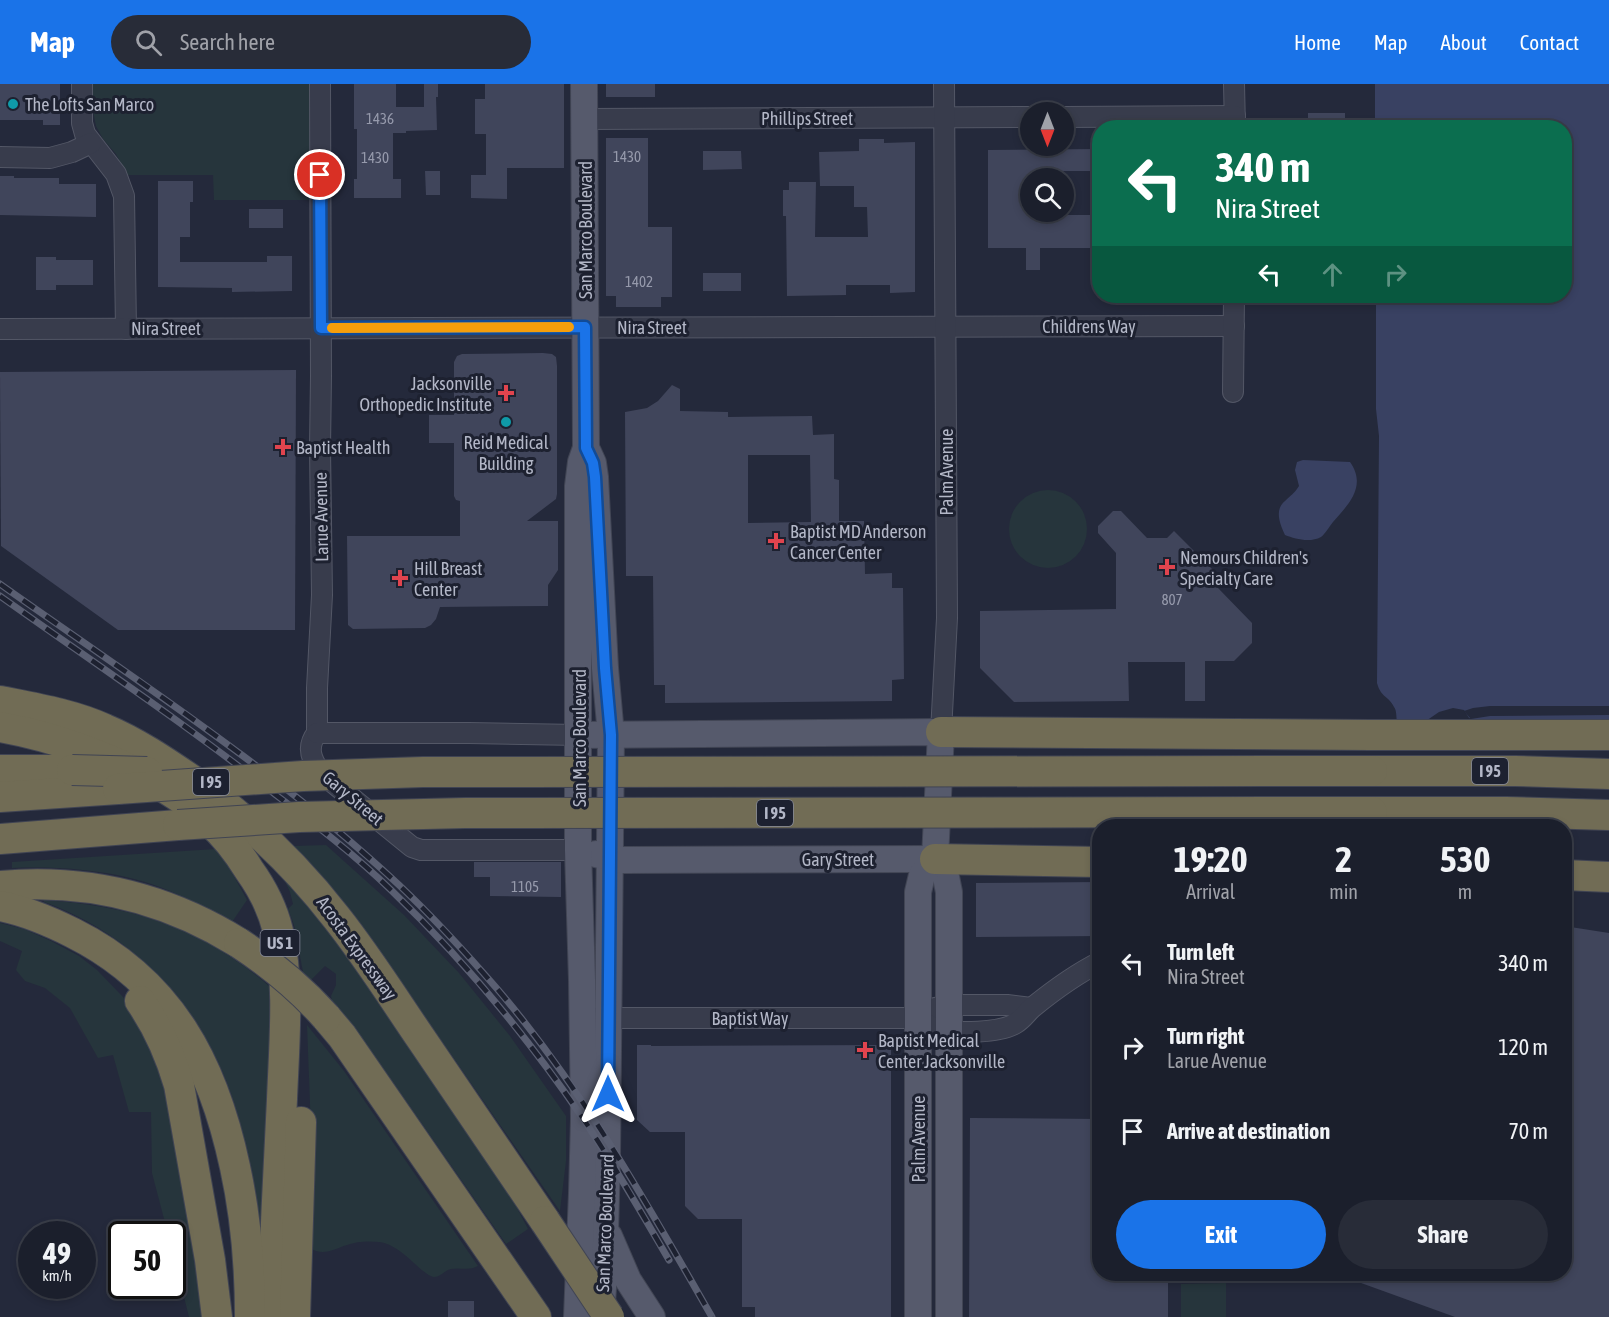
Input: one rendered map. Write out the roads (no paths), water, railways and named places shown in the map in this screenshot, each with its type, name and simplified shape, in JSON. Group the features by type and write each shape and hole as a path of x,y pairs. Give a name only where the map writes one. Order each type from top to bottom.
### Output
{"highway":[{"path":"0,688 51,705 104,728"},
{"name":"Acosta Expressway","path":"0,701 56,713 104,728 151,753 216,797 264,837 303,878 360,949 609,1317"},
{"name":"US 1","path":"0,727 88,751 166,789 197,810 223,834 265,897 278,930 282,964 284,1027 272,1317"},
{"path":"941,732 1609,735"},
{"path":"0,770 303,776"},
{"name":"I 95","path":"0,797 303,776 423,772 1515,771 1609,774"},
{"name":"I 95","path":"0,839 178,825 355,815 477,813 1506,812 1609,814"},
{"path":"935,859 1092,862"},
{"path":"1572,875 1609,877"},
{"path":"0,886 67,885 123,893 155,902 183,913 239,943 284,976 305,995 342,1036 536,1317"},
{"path":"0,906 37,916 67,930 96,945 128,968 153,991 175,1018 200,1059 222,1114 238,1179 247,1237 250,1317"},
{"path":"67,930 104,958 130,987 157,1027 168,1050 176,1073 186,1121 210,1260 217,1317"},
{"path":"278,930 293,992 300,1060 301,1106 295,1317"}],"main road":[{"name":"San Marco Boulevard","path":"577,1317 584,1119 578,850 578,486 581,462 586,448 584,84"},
{"name":"San Marco Boulevard","path":"586,448 593,463 595,477 606,688 611,735 606,1228 601,1317"},
{"path":"606,688 618,706 632,718 678,734"},
{"path":"578,735 941,732"},
{"name":"Palm Avenue","path":"941,732 935,859 943,871 949,892 949,1311"},
{"name":"Gary Street","path":"578,850 622,860 935,859"},
{"name":"Palm Avenue","path":"918,1317 918,886 925,870 935,859"},
{"path":"609,925 622,891 631,878 657,865 683,860"},
{"path":"918,1153 929,1168 933,1181 935,1271 949,1311"},
{"path":"606,1228 628,1280 652,1317"}],"street":[{"path":"82,84 82,123 85,134 116,174 124,196 126,328"},
{"name":"Larue Avenue","path":"317,733 322,595 320,84"},
{"name":"Palm Avenue","path":"941,732 947,618 944,84"},
{"path":"1234,84 1235,120"},
{"name":"Phillips Street","path":"584,119 1020,117"},
{"path":"1074,117 1167,120"},
{"path":"0,157 50,158 72,152 91,143"},
{"path":"1233,392 1234,303"},
{"name":"Nira Street","path":"0,329 945,326"},
{"name":"Childrens Way","path":"945,326 1234,326"},
{"path":"317,733 578,735"},
{"name":"Gary Street","path":"317,733 312,740 311,754 321,773 412,847 421,850 578,850"},
{"name":"Baptist Way","path":"918,1018 931,1027 949,1031 1001,1029 1017,1023 1031,1008 1092,967"},
{"name":"Baptist Way","path":"582,1018 918,1018 935,1008 949,1005 1007,1005 1031,1008"}],"water":[{"path":"1375,84 1609,84 1609,803 1471,721 1464,710 1453,708 1439,712 1423,723 1397,722 1395,709 1381,692 1377,683 1379,436 1376,409 1376,303 1572,303 1572,120 1375,120"},
{"path":"1303,460 1350,462 1357,479 1354,494 1345,508 1322,536 1312,540 1285,535 1279,517 1282,505 1299,486 1295,470 1297,462"}],"railway":[{"path":"0,584 154,691 255,765 352,843 438,923 530,1029 587,1108 712,1317"},
{"path":"0,596 242,769 335,841 391,890 468,970 539,1056 605,1152 669,1260"}],"place":[{"name":"The Lofts San Marco","path":"13,104"},
{"name":"Jacksonville Orthopedic Institute","path":"506,393"},
{"name":"Reid Medical Building","path":"506,422"},
{"name":"Baptist Health","path":"283,447"},
{"name":"Baptist MD Anderson Cancer Center","path":"776,541"},
{"name":"Nemours Children's Specialty Care","path":"1167,567"},
{"name":"Hill Breast Center","path":"400,578"},
{"name":"Baptist Medical Center Jacksonville","path":"865,1050"}]}
